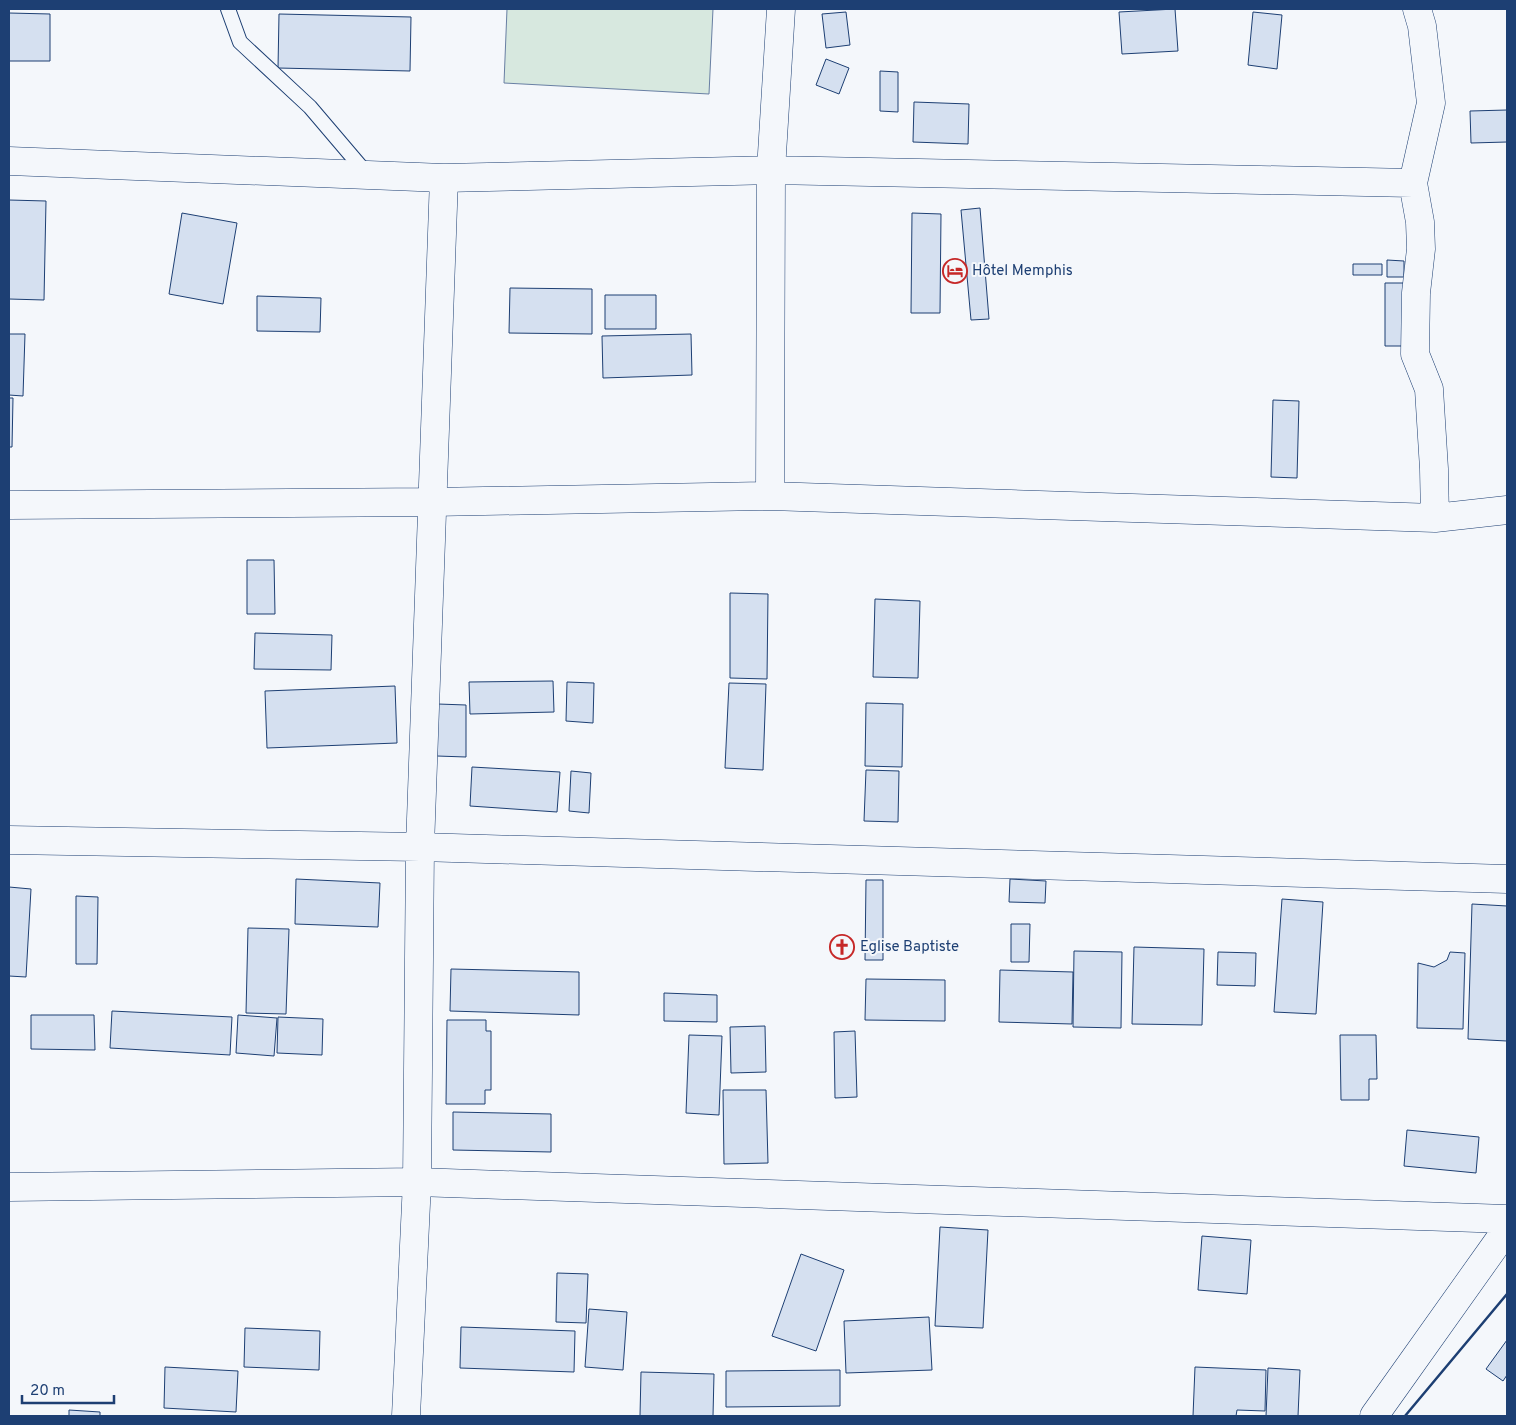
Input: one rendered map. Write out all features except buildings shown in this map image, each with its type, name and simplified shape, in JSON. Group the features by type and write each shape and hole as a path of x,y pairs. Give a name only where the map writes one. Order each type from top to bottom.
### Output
{"street":[{"path":"770,496 771,170 781,9"},
{"path":"1417,9 1422,26 1432,103 1413,183 1420,222 1421,249 1416,293 1415,354 1429,389 1435,518"},
{"path":"9,161 444,178 771,170 1413,183"},
{"path":"406,1416 417,1182 420,847 444,178"},
{"path":"9,504 432,502 770,496 1435,518 1507,510"},
{"path":"9,840 420,847 1507,879"},
{"path":"9,1187 417,1182 1507,1219"},
{"path":"1374,1416 1507,1230"}],"lane":[{"path":"228,9 240,42 310,107 368,175"}],"shaded area":[{"path":"507,9 713,9 709,94 504,83"}],"wall":[{"path":"1405,1416 1507,1294"}],"place":[{"name":"Hôtel Memphis","path":"955,271"},
{"name":"Eglise Baptiste","path":"842,947"}]}
